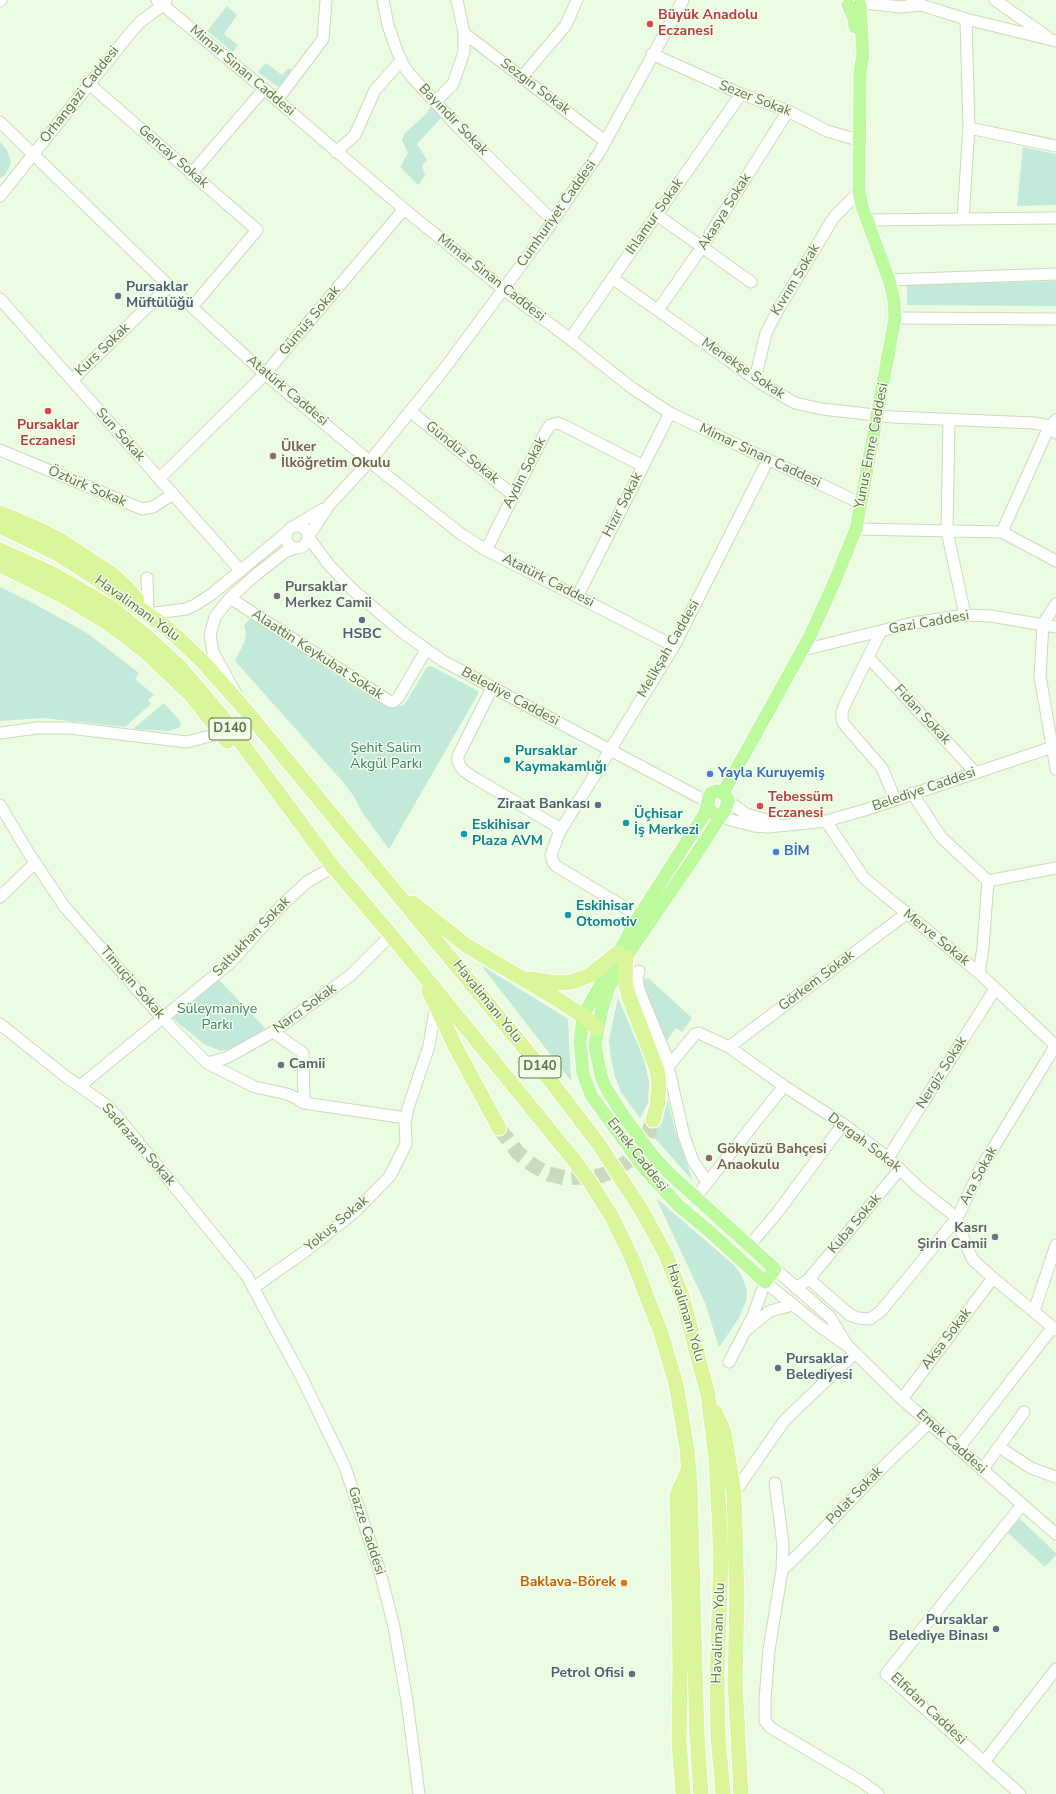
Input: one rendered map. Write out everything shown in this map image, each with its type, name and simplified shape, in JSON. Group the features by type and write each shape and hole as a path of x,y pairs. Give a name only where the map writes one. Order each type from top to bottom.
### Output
{"highway":[{"path":"0,513 50,535 113,575 127,588 148,614"},
{"name":"Havalimanı Yolu","path":"0,526 58,554 167,628 201,660 243,707 398,893 545,1073 598,1143 631,1192 654,1232 674,1275 690,1322 708,1395 716,1460 722,1556 717,1675 718,1736 723,1794"},
{"name":"D140","path":"0,550 53,574 113,609 150,639 179,666 200,690 296,815 333,867 391,935 573,1159 590,1182 612,1217 631,1255 661,1333 676,1384 687,1449 689,1469 697,1737 701,1794"},
{"path":"0,565 63,596 103,620 129,639 191,695 221,733 296,815"},
{"path":"398,893 424,910 467,946 583,1016 597,1028"},
{"path":"520,977 557,983 572,982 590,975 622,955 625,981 629,997 657,1070 659,1084 657,1106 653,1120"},
{"path":"413,962 456,1048 499,1128"},
{"path":"708,1395 724,1432 734,1493 736,1597 735,1681 742,1794"},
{"path":"683,1794 679,1741 680,1665 677,1495 689,1469"}],"main road":[{"name":"Yunus Emre Caddesi","path":"622,955 720,817 726,797 803,650 834,583 856,529 895,318 894,300 889,280 866,220 859,192 858,140 860,73 856,56 854,18 856,3"},
{"path":"726,797 717,790 714,791 709,797 704,815 639,916 609,987 597,1028 595,1045 601,1076 613,1101 654,1157 695,1198 775,1269 765,1282"},
{"path":"708,802 710,810 720,817"},
{"path":"583,1016 622,955"},
{"name":"Emek Caddesi","path":"583,1016 580,1042 583,1073 586,1085 594,1100 643,1167 667,1194 765,1282"}],"street":[{"path":"277,100 323,39 326,0"},
{"name":"Bayındır Sokak","path":"383,0 388,25 396,51 413,78 436,101 459,128 553,221"},
{"path":"436,101 452,87 464,52 464,33 457,0"},
{"path":"522,77 566,25 577,0"},
{"name":"Cumhuriyet Caddesi","path":"330,504 370,461 410,412 463,344 553,221 605,141 683,0"},
{"path":"995,0 1054,40"},
{"name":"Mimar Sinan Caddesi","path":"162,2 264,88 336,152 404,208 503,289 632,388 670,413 860,503"},
{"name":"Orhangazi Caddesi","path":"0,196 140,22 162,2"},
{"path":"856,3 901,7 916,2 966,19 1054,40"},
{"path":"963,219 969,128 966,19"},
{"name":"Sezgin Sokak","path":"464,33 605,141"},
{"name":"Sezer Sokak","path":"652,54 741,94 788,111 827,132 858,140"},
{"path":"336,152 355,135 375,90 401,61"},
{"name":"Gencay Sokak","path":"89,84 257,230 192,307"},
{"path":"191,174 264,88"},
{"name":"Ihlamur Sokak","path":"570,339 741,94"},
{"name":"Akasya Sokak","path":"658,310 702,248 788,111"},
{"name":"Atatürk Caddesi","path":"0,122 169,286 265,374 461,534 486,550 674,646"},
{"path":"969,128 1056,146"},
{"name":"Kıvrım Sokak","path":"755,379 768,327 834,217 859,192"},
{"name":"Gümüş Sokak","path":"159,479 265,374 404,208"},
{"path":"657,215 751,282"},
{"path":"866,220 1056,218"},
{"path":"889,280 1056,274"},
{"name":"Menekşe Sokak","path":"612,278 755,379 780,395 799,404 822,409 877,416 1034,423 1054,427"},
{"name":"Kurs Sokak","path":"72,380 169,286"},
{"name":"Sun Sokak","path":"0,299 241,571"},
{"path":"895,318 1056,319"},
{"name":"Gündüz Sokak","path":"410,412 514,495"},
{"name":"Hızır Sokak","path":"577,597 670,413"},
{"path":"949,420 948,530 965,615"},
{"name":"Aydın Sokak","path":"486,550 550,425 554,424 567,427 643,466"},
{"path":"1002,532 1054,427"},
{"name":"Öztürk Sokak","path":"0,450 142,509 153,507 173,494"},
{"name":"Melikşah Caddesi","path":"639,916 556,866 551,855 559,833 674,646 768,460"},
{"path":"147,578 148,614 186,608 195,605 217,591 292,527 318,513 330,504"},
{"path":"243,707 213,652 211,644 212,626 215,617 230,598 277,557 305,544 330,504"},
{"path":"296,525 305,528 308,537 330,566"},
{"path":"856,529 1002,532 1056,561"},
{"path":"286,533 286,540 288,544 310,552 330,566"},
{"name":"Belediye Caddesi","path":"330,566 371,606 426,650 492,688 708,802"},
{"name":"Alaattin Keykubat Sokak","path":"230,598 389,701 393,702 398,698 426,650"},
{"path":"1056,604 1043,624 1040,676 1054,746 1056,769"},
{"name":"Gazi Caddesi","path":"803,650 913,623 965,615 991,616 1056,627"},
{"path":"881,631 844,704 842,719 843,723 882,768 895,799"},
{"name":"Fidan Sokak","path":"868,657 975,772"},
{"path":"492,688 458,756 458,761 464,771 473,778 556,826 559,833"},
{"path":"0,733 37,728 69,728 187,742 221,733"},
{"name":"Belediye Caddesi","path":"720,817 754,826 826,821 865,810 1054,746"},
{"path":"912,793 941,837 988,881"},
{"name":"Belediye Caddesi","path":"726,797 746,814 756,818 790,824"},
{"name":"Timuçin Sokak","path":"0,805 35,863 64,906 163,1019 207,1063 255,1087 287,1094 304,1103 406,1118"},
{"name":"Merve Sokak","path":"826,821 864,878 979,973 1056,1046"},
{"path":"0,897 35,863"},
{"name":"Saltukhan Sokak","path":"80,1086 231,962 282,906 307,882 333,867"},
{"path":"988,881 1056,868"},
{"path":"979,973 983,948 988,881"},
{"name":"Görkem Sokak","path":"729,1047 906,914"},
{"name":"Narcı Sokak","path":"207,1063 226,1058 273,1032 352,975 391,935"},
{"path":"639,971 637,977 639,990 662,1044 684,1136 693,1161 707,1182"},
{"name":"Nergiz Sokak","path":"888,1158 995,989"},
{"name":"Yokuş Sokak","path":"253,1288 307,1250 356,1211 390,1176 406,1144 406,1118 429,1046 436,1006"},
{"name":"Sadrazam Sokak","path":"0,1024 106,1105 117,1116 247,1276 253,1288"},
{"path":"273,1032 303,1053 304,1103"},
{"name":"Dergah Sokak","path":"668,1066 695,1034 699,1033 729,1047 784,1086 843,1124 888,1158 918,1187 957,1218"},
{"name":"Ara Sokak","path":"809,1279 850,1315 858,1318 870,1319 882,1311 957,1218 981,1168 1056,1046"},
{"path":"695,1198 784,1086"},
{"path":"749,1246 777,1213 843,1124"},
{"name":"Kuba Sokak","path":"809,1279 900,1169"},
{"path":"957,1218 969,1254 993,1278 1054,1329 958,1449"},
{"path":"1034,1311 1056,1245"},
{"path":"775,1269 830,1317 852,1350"},
{"name":"Aksa Sokak","path":"902,1399 993,1278"},
{"path":"796,1288 809,1279"},
{"path":"729,1362 746,1331 757,1306 765,1282 818,1326 852,1350"},
{"name":"Gazze Caddesi","path":"253,1288 302,1378 345,1467 363,1518 380,1572 394,1627 407,1701 419,1794"},
{"path":"746,1331 770,1311 793,1305"},
{"path":"734,1493 784,1421 852,1350"},
{"name":"Emek Caddesi","path":"852,1350 902,1399 1056,1534"},
{"path":"982,1470 1024,1412"},
{"name":"Polat Sokak","path":"782,1570 808,1545 887,1462 930,1423"},
{"path":"999,1447 1031,1468 1056,1477"},
{"path":"775,1483 783,1544 782,1570 770,1650 765,1700 765,1721 771,1728 862,1782 878,1794"},
{"name":"Elfidan Caddesi","path":"1020,1794 886,1674 1022,1505"},
{"path":"984,1762 1056,1669"}],"green space":[{"path":"227,6 237,15 224,34 238,45 233,52 207,31"},
{"path":"266,63 282,75 289,68 293,71 278,87 258,72"},
{"path":"434,107 442,117 417,144 427,160 422,165 425,176 418,185 400,167 408,153 402,140 405,133 426,114 430,108"},
{"path":"0,142 7,150 11,163 5,175 0,179"},
{"path":"1023,147 1056,154 1056,205 1017,206"},
{"path":"1056,281 1056,306 907,305 907,285"},
{"path":"0,587 31,602 87,633 139,673 135,679 154,695 148,700 151,704 125,727 43,718 0,721"},
{"name":"Şehit Salim Akgül Parkı","path":"250,618 362,692 391,708 404,705 427,667 431,666 478,691 478,694 389,849 362,812 353,795 343,782 235,661 245,641 246,632 244,626"},
{"path":"164,703 179,720 181,726 168,731 133,729"},
{"path":"481,965 568,1019 571,1081"},
{"path":"648,978 692,1018 682,1032 676,1028 665,1043 663,1033 652,1005 638,981"},
{"name":"Süleymaniye Parkı","path":"218,979 265,1028 239,1046 221,1051 204,1044 171,1017"},
{"path":"618,998 644,1058 649,1083 648,1103 640,1118 621,1092 615,1077 611,1058 609,1040"},
{"path":"668,1100 675,1130 693,1181 654,1137 662,1122"},
{"path":"656,1198 734,1265 742,1276 747,1291 746,1301 739,1318 719,1347 705,1303"},
{"path":"1020,1519 1056,1553 1056,1555 1045,1567 1007,1532"}],"tunnel":[{"path":"499,1128 518,1153 534,1166 549,1174 565,1178 600,1176 613,1171 627,1162 646,1140 653,1120"}],"place":[{"name":"Büyük Anadolu Eczanesi","path":"650,24"},
{"name":"Pursaklar Müftülüğü","path":"118,296"},
{"name":"Pursaklar Eczanesi","path":"48,411"},
{"name":"Ülker İlköğretim Okulu","path":"273,456"},
{"name":"Pursaklar Merkez Camii","path":"277,596"},
{"name":"HSBC","path":"362,620"},
{"name":"Pursaklar Kaymakamlığı","path":"507,760"},
{"name":"Yayla Kuruyemiş","path":"710,774"},
{"name":"Ziraat Bankası","path":"598,805"},
{"name":"Tebessüm Eczanesi","path":"760,806"},
{"name":"Üçhisar İş Merkezi","path":"626,823"},
{"name":"Eskihisar Plaza AVM","path":"464,834"},
{"name":"BİM","path":"776,852"},
{"name":"Eskihisar Otomotiv","path":"568,915"},
{"name":"Camii","path":"281,1065"},
{"name":"Gökyüzü Bahçesi Anaokulu","path":"709,1158"},
{"name":"Kasrı Şirin Camii","path":"995,1237"},
{"name":"Pursaklar Belediyesi","path":"778,1368"},
{"name":"Baklava-Börek","path":"624,1583"},
{"name":"Pursaklar Belediye Binası","path":"996,1629"},
{"name":"Petrol Ofisi","path":"632,1674"}]}
